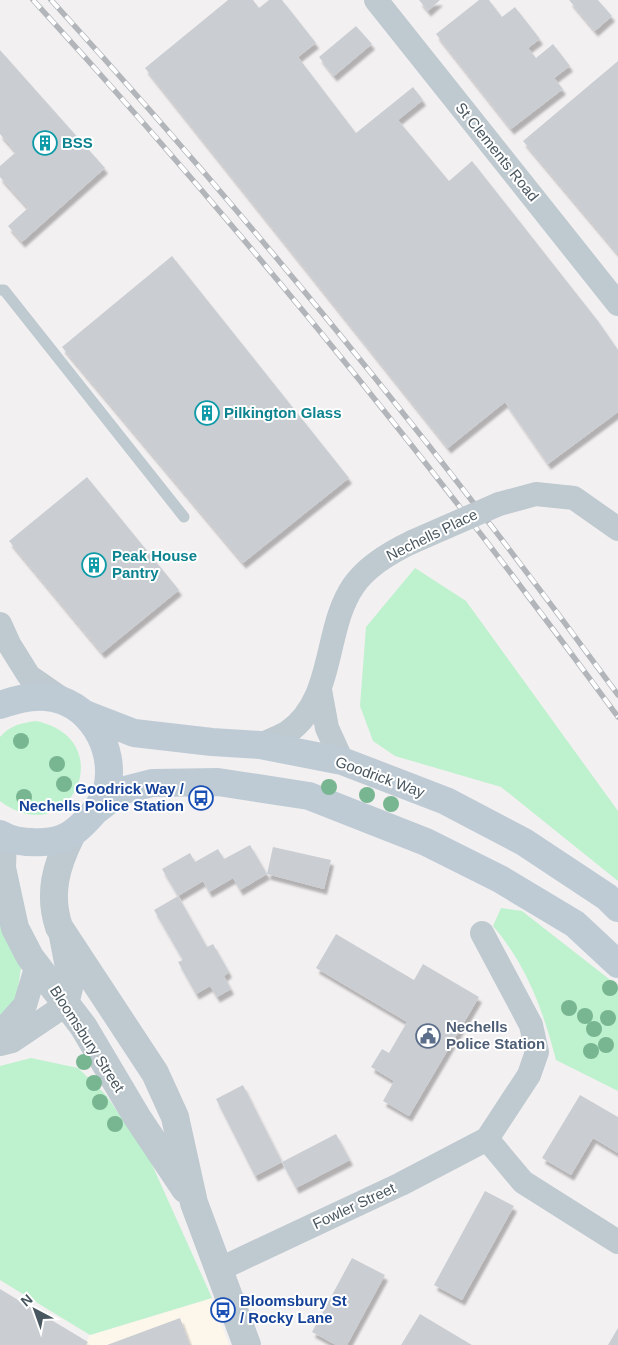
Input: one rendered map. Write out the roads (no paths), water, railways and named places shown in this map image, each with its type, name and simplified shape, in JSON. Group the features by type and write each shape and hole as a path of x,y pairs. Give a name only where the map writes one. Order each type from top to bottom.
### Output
{"main road":[{"name":"Goodrick Way","path":"0,705 24,697 46,697 134,733 260,746 342,761 446,802 524,842 607,897 618,908"},
{"path":"76,709 98,730 107,749 110,769 107,790 98,809"},
{"path":"1,835 29,844 51,842 71,836 98,809 121,791 152,782 218,782 309,796 426,842 500,879 575,924 618,964"}],"street":[{"name":"St Clements Road","path":"376,0 618,304"},
{"name":"Nechells Place","path":"260,746 288,732 303,715 320,690 337,620 355,584 385,555 499,504 536,494 574,498 618,529"},
{"path":"0,624 9,644 30,676 76,709"},
{"name":"Nechells Place","path":"320,690 327,728 342,761"},
{"name":"Bloomsbury Street","path":"1,835 2,868 14,928 36,965 67,1004 137,1118 194,1203"},
{"name":"Bloomsbury Street","path":"71,836 62,854 54,882 54,910 59,927 155,1073 175,1117 194,1203 247,1345"},
{"path":"0,1044 12,1041 67,1004 71,988 59,927"},
{"name":"Fowler Street","path":"220,1269 402,1184 487,1139 529,1075 537,1052 532,1025 482,933"},
{"path":"0,1033 25,1006 36,965"},
{"path":"487,1139 523,1182 618,1242"}],"lane":[{"path":"0,290 4,290 184,517"}],"railway":[{"path":"33,0 187,173 336,351 479,532 618,717"},
{"path":"51,0 126,83 273,253 415,427 618,695"}],"place":[{"name":"BSS","path":"45,143"},
{"name":"Pilkington Glass","path":"207,413"},
{"name":"Peak House Pantry","path":"94,565"},
{"name":"Goodrick Way / Nechells Police Station","path":"201,798"},
{"name":"Nechells Police Station","path":"428,1036"},
{"name":"Bloomsbury St / Rocky Lane","path":"223,1310"}]}
